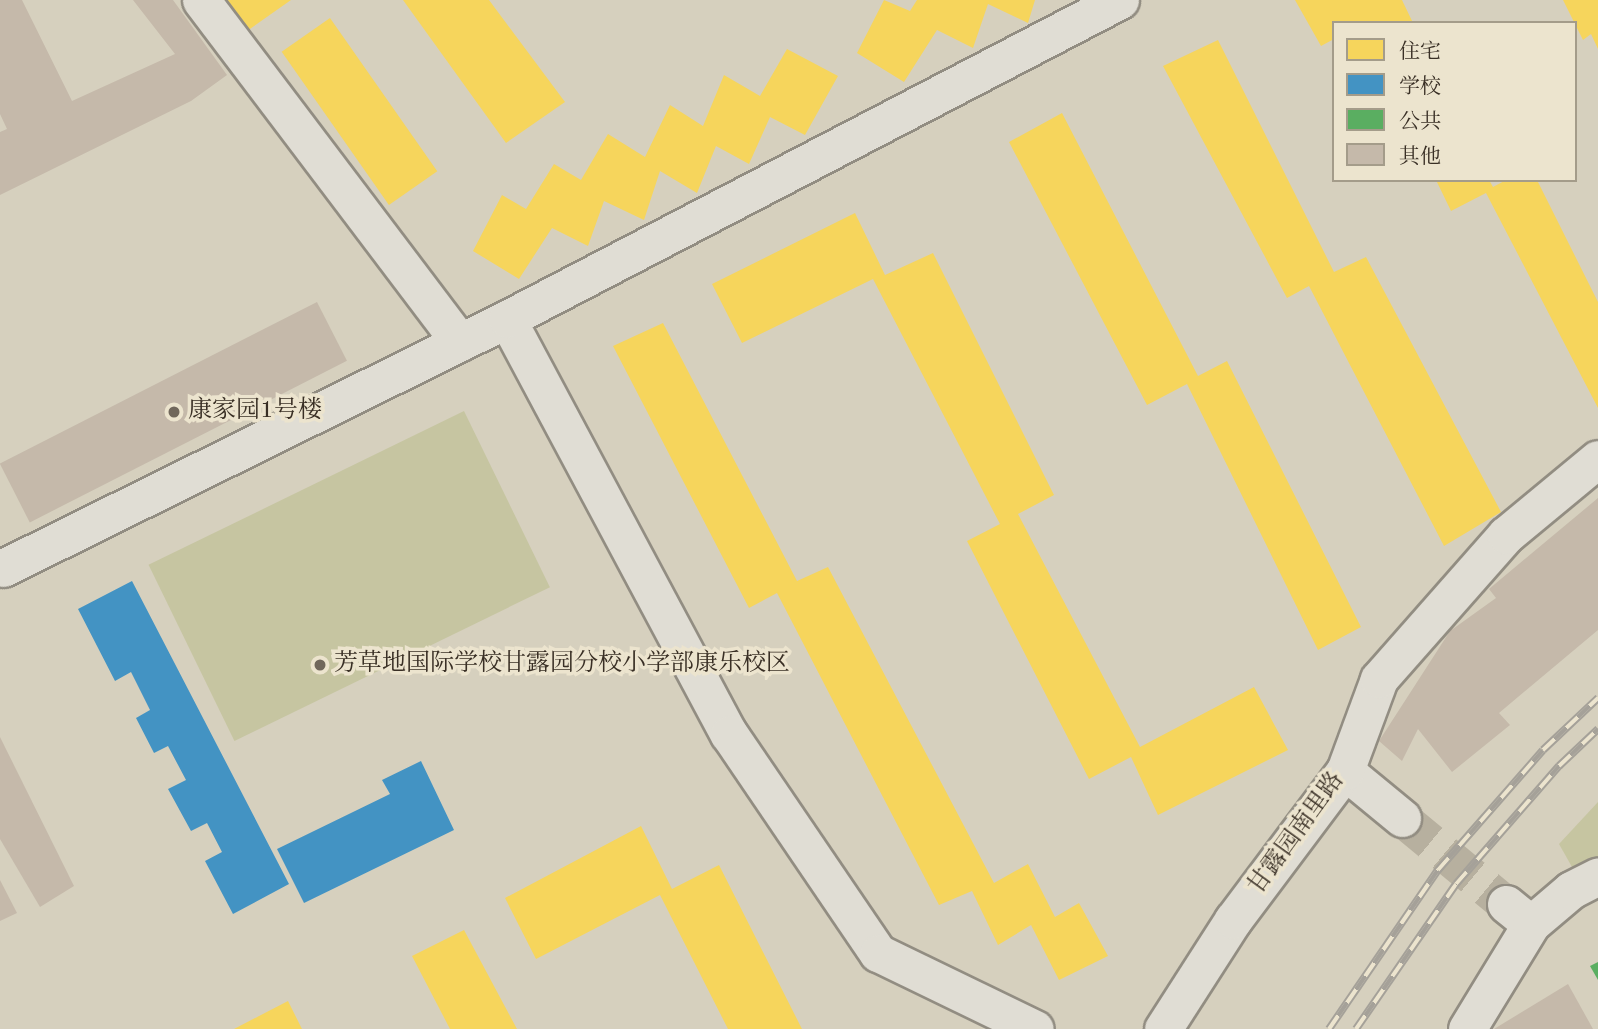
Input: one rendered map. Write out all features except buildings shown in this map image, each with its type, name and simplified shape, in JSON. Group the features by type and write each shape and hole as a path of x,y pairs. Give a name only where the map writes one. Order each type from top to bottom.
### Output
{"street":[{"path":"201,0 460,342"},
{"path":"3,568 507,319 1120,0"},
{"path":"507,319 729,734 878,953 1035,1029"},
{"name":"甘露园南里路","path":"1163,1029 1233,920 1345,771 1379,679 1506,535 1598,459"},
{"path":"1345,771 1402,818"},
{"path":"1467,1029 1518,914 1598,876"}],"green space":[{"path":"464,411 550,587 234,741 149,565"},
{"path":"1598,802 1598,862 1576,874 1559,844"}],"tunnel":[{"path":"1402,818 1506,904"}],"railway":[{"path":"1329,1029 1438,870 1543,750 1598,698"},
{"path":"1356,1029 1456,884 1559,766 1598,729"}],"place":[{"name":"康家园1号楼","path":"174,412"},
{"name":"芳草地国际学校甘露园分校小学部康乐校区","path":"320,665"}]}
